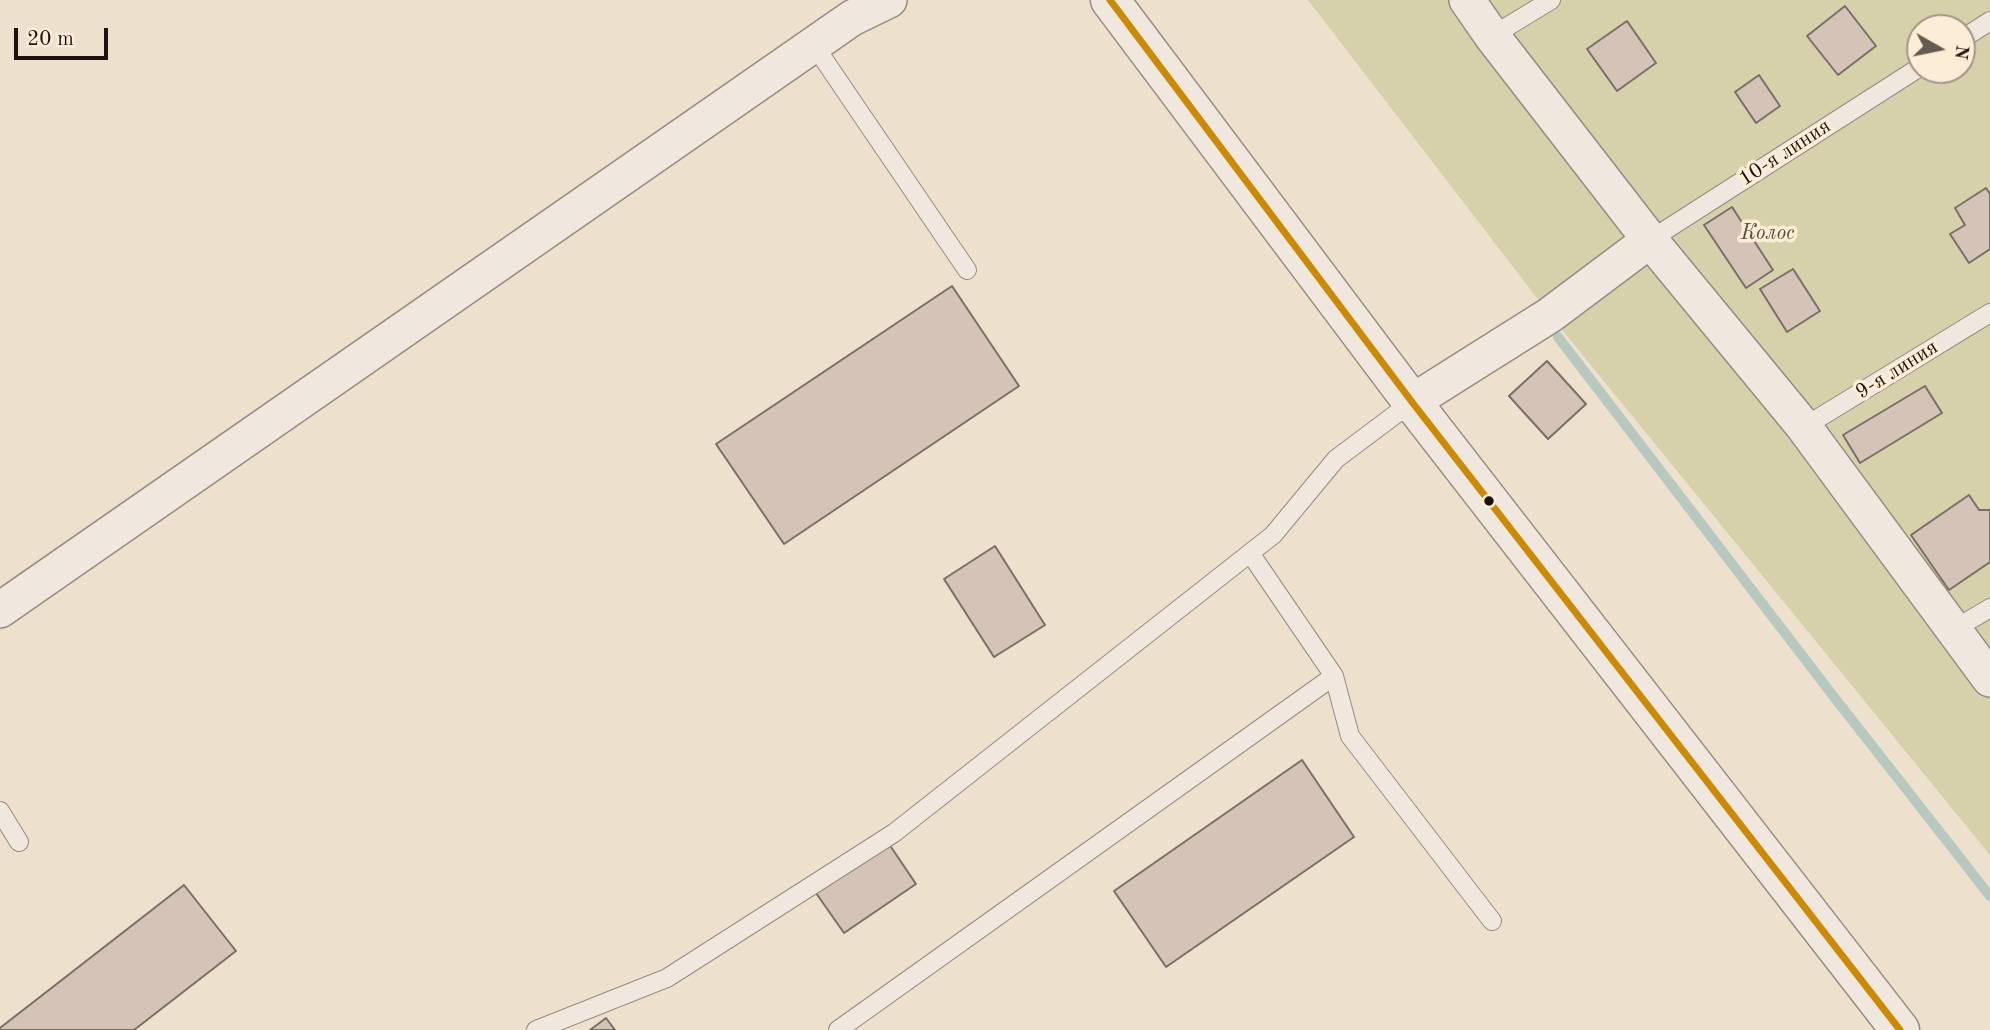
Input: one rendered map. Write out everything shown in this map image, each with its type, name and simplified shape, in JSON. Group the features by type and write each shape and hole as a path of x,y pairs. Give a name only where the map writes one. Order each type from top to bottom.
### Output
{"street":[{"path":"0,610 852,18 888,0"},
{"path":"1110,0 1412,402 1900,1030"},
{"path":"1468,0 1492,37 1650,240 1804,427 1990,679"},
{"path":"1412,402 1550,315 1650,240"}],"lane":[{"path":"1492,37 1552,0"},
{"path":"814,45 967,270"},
{"name":"10-я линия","path":"1650,240 1906,75"},
{"name":"9-я линия","path":"1804,427 1990,313"},
{"path":"536,1030 667,978 894,833 1273,535 1336,459 1412,402"},
{"path":"1250,553 1334,676 1350,736 1493,921"},
{"path":"1953,630 1990,608"},
{"path":"838,1030 1334,676"},
{"path":"0,811 19,842"}],"green space":[{"name":"Колос","path":"1308,0 1990,0 1990,855 1550,315"}],"building":[{"path":"1845,6 1876,46 1838,75 1807,36"},
{"path":"1627,21 1656,63 1617,91 1587,49"},
{"path":"1759,75 1780,106 1756,123 1735,92"},
{"path":"1986,188 1990,194 1990,249 1969,263 1950,234 1965,225 1955,208"},
{"path":"1732,207 1773,270 1746,288 1704,225"},
{"path":"1793,269 1820,311 1787,332 1760,289"},
{"path":"952,286 1019,386 784,544 716,444"},
{"path":"1547,361 1586,404 1548,439 1509,396"},
{"path":"1925,386 1942,413 1860,463 1843,435"},
{"path":"1969,495 1979,510 1990,510 1990,562 1949,590 1911,535"},
{"path":"995,546 1045,625 994,657 944,579"},
{"path":"1302,760 1354,837 1166,967 1114,891"},
{"path":"889,844 916,884 844,933 816,893"},
{"path":"184,885 236,951 134,1030 0,1030 0,1028"},
{"path":"606,1018 615,1030 590,1030"}],"waterway":[{"path":"1558,337 1990,896"}],"transit line":[{"path":"1110,0 1412,402 1900,1030"}]}
